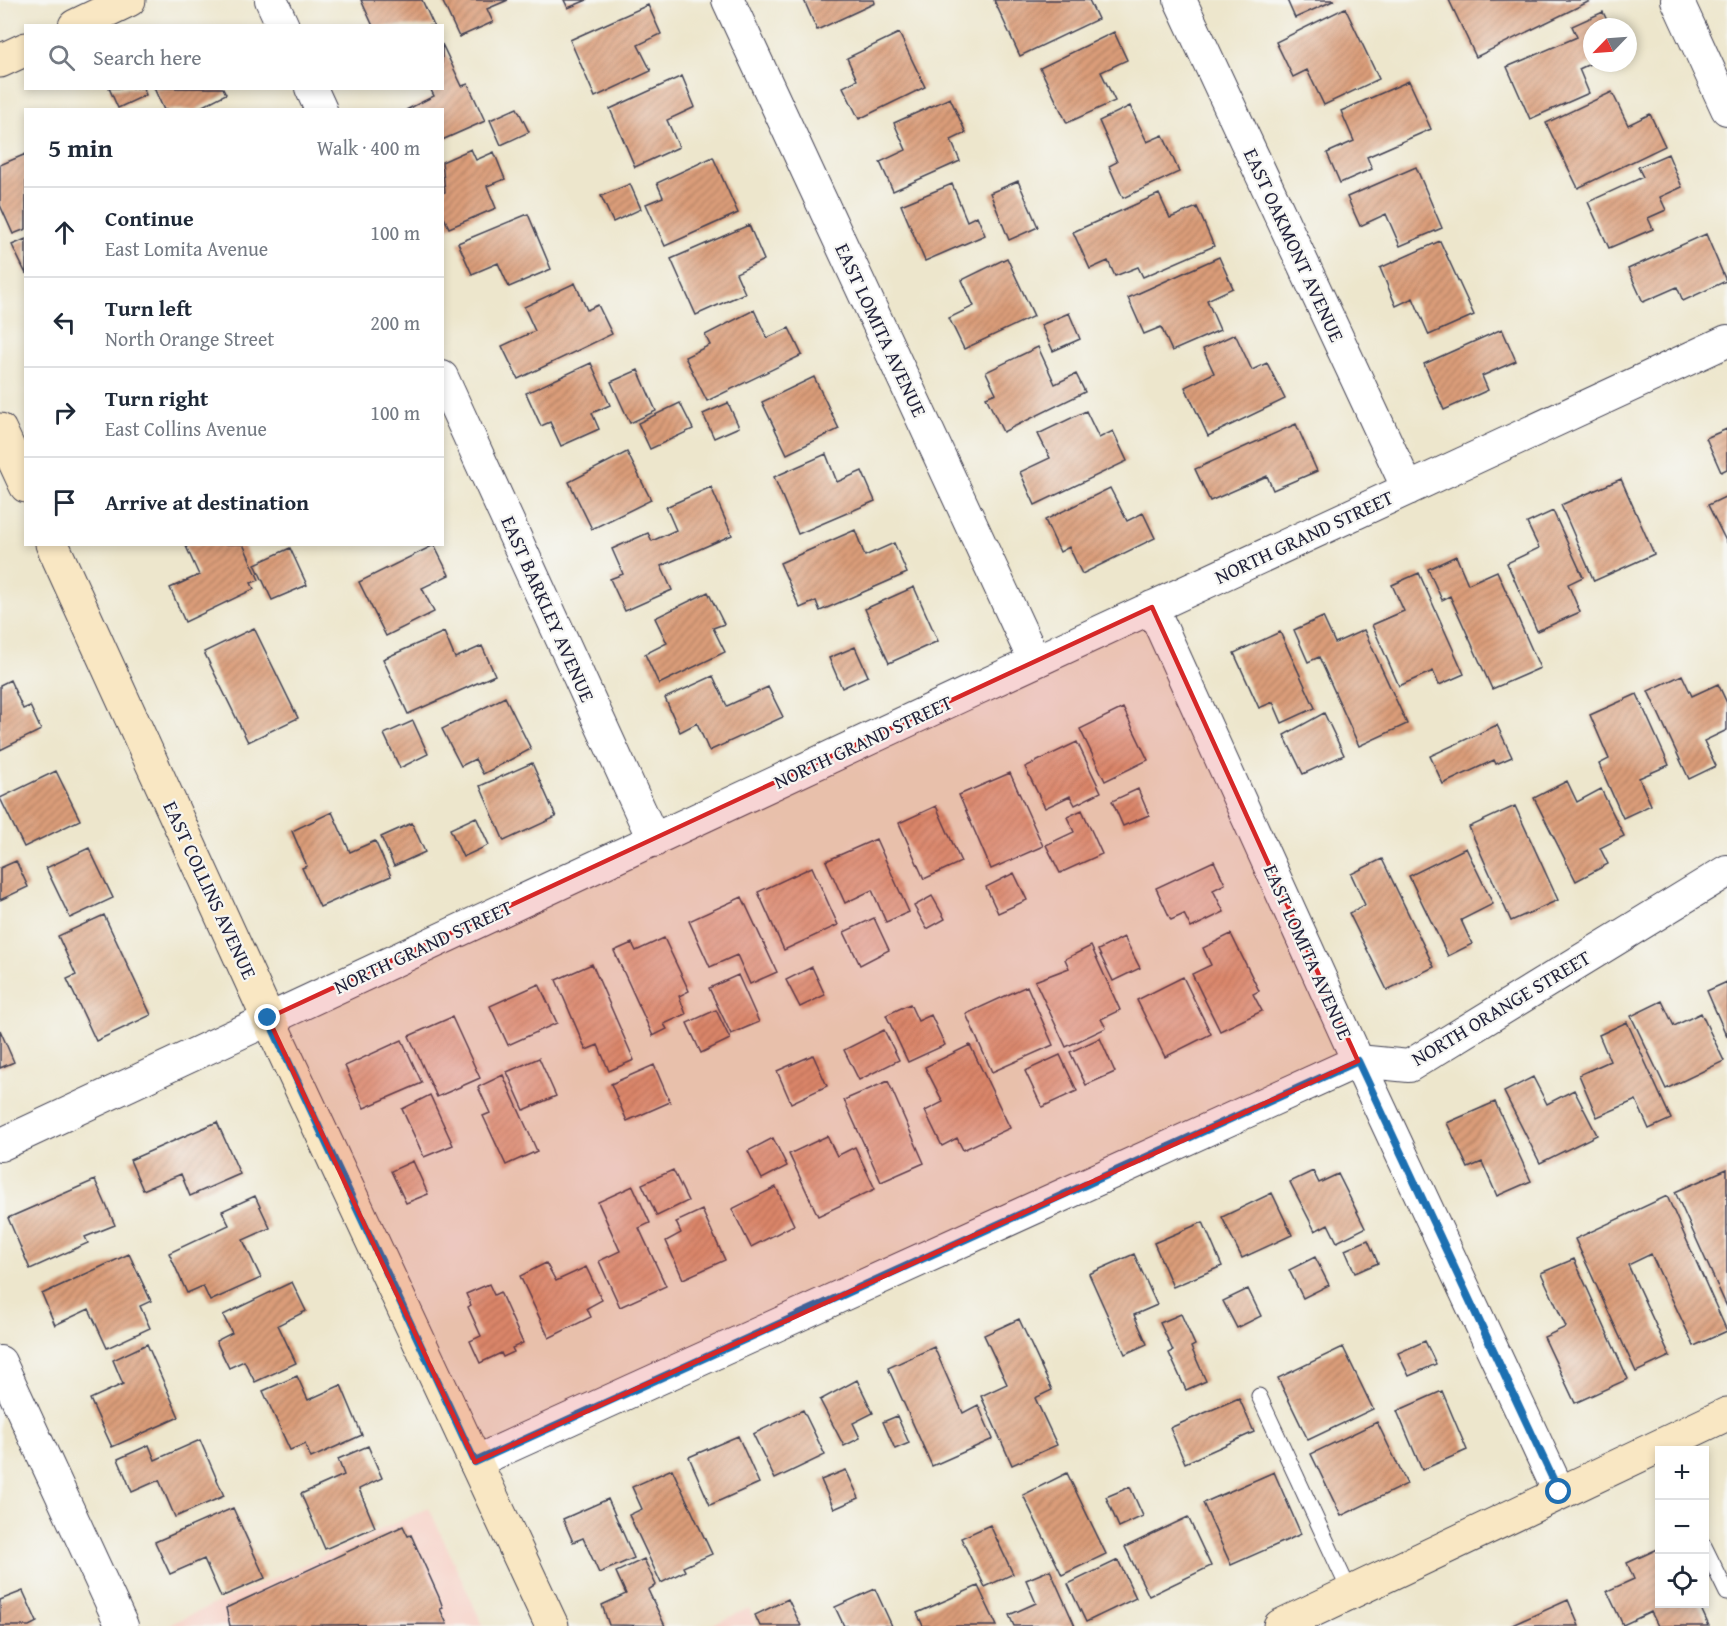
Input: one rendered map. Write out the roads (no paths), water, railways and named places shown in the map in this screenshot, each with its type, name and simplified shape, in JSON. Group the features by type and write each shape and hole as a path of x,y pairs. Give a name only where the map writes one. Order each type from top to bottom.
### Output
{"street":[{"path":"79,24 129,0"},
{"path":"271,0 282,24"},
{"name":"EAST LOMITA AVENUE","path":"728,0 1034,660"},
{"name":"EAST OAKMONT AVENUE","path":"1180,0 1408,489"},
{"path":"1677,0 1727,109"},
{"path":"0,61 24,50"},
{"path":"312,90 320,108"},
{"name":"NORTH GRAND STREET","path":"0,1145 268,1018 654,841 1034,660 1727,341"},
{"name":"EAST BARKLEY AVENUE","path":"444,381 654,841"},
{"path":"0,430 24,482"},
{"name":"EAST COLLINS AVENUE","path":"53,546 268,1018 552,1626"},
{"name":"EAST LOMITA AVENUE","path":"1152,607 1358,1061 1559,1492"},
{"name":"NORTH ORANGE STREET","path":"1358,1061 1409,1066 1727,871"},
{"path":"475,1462 1358,1061"},
{"path":"0,1362 122,1626"},
{"path":"1662,1446 1727,1414"},
{"path":"1280,1626 1559,1492 1655,1449"}],"lane":[{"path":"1259,1396 1350,1592"},
{"path":"1708,1554 1727,1593"}]}
